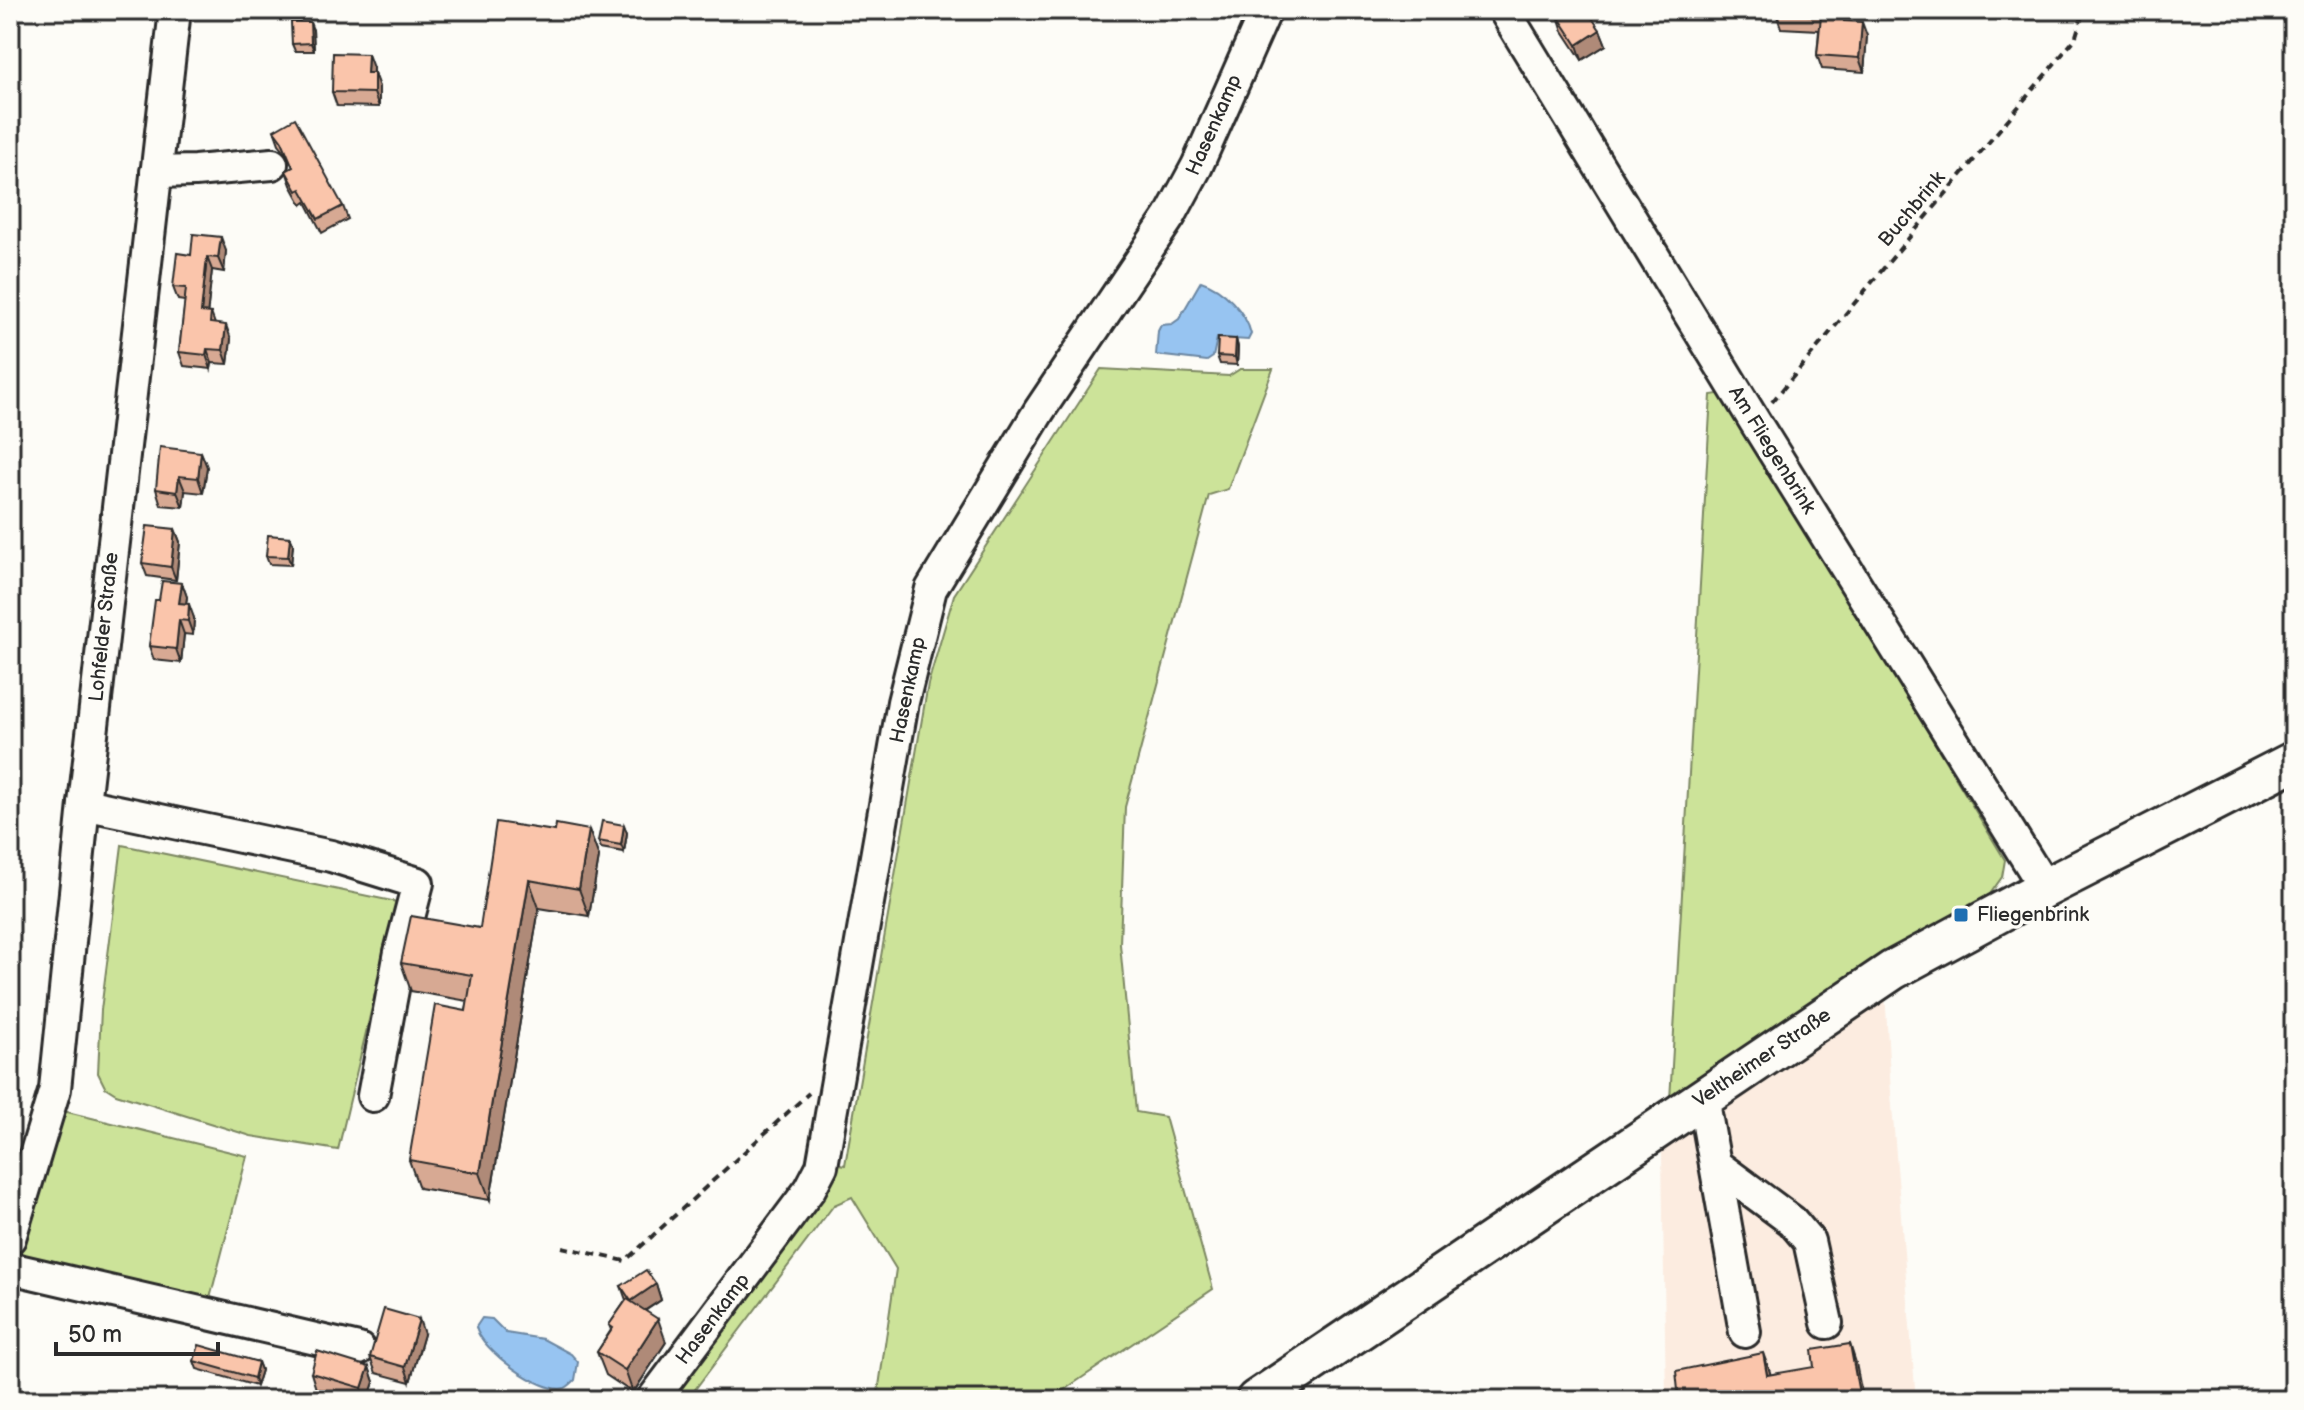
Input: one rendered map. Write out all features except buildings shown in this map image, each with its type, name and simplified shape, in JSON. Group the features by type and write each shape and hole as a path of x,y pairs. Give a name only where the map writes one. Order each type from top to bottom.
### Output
{"main road":[{"name":"Veltheimer Straße","path":"1256,1400 1893,970 2045,888 2294,761"}],"street":[{"name":"Lohfelder Straße","path":"10,1238 55,1089 84,804 175,10"},
{"name":"Hasenkamp","path":"652,1400 810,1189 825,1156 903,702 931,589 1039,411 1170,216 1197,166 1266,10"},
{"name":"Am Fliegenbrink","path":"1504,10 1755,422 2045,888"},
{"path":"156,172 272,164"},
{"path":"84,804 331,856 418,883 400,952 373,1096"},
{"path":"1703,1097 1745,1332"},
{"path":"1715,1164 1792,1221 1809,1241 1827,1323"},
{"path":"10,1268 359,1349"}],"path":[{"name":"Buchbrink","path":"1755,422 2075,39 2084,10"},
{"path":"562,1247 625,1261 823,1081 839,1077"}],"shaded area":[{"path":"1885,991 1916,1400 1666,1400 1662,1153 1654,1123"}],"green space":[{"path":"1101,369 1229,376 1240,369 1273,369 1228,489 1209,495 1125,807 1120,944 1136,1112 1165,1117 1213,1289 1049,1400 877,1400 896,1269 852,1197 834,1205 687,1400 663,1400 830,1162 845,1165 928,684 954,595"},
{"path":"1724,393 2005,860 2002,877 1990,894 1886,954 1670,1100 1711,395"},
{"path":"122,845 397,902 338,1150 251,1136 116,1094 105,1087 98,1073 101,1010"},
{"path":"59,1110 247,1156 208,1306 16,1260"}],"water":[{"path":"1201,281 1217,289 1239,309 1251,334 1248,340 1217,338 1213,357 1207,361 1156,355 1161,325 1172,324 1179,319"},
{"path":"482,1318 492,1319 506,1333 543,1339 571,1354 578,1362 575,1380 565,1388 555,1388 542,1385 513,1368 480,1336 476,1327"}],"place":[{"name":"Fliegenbrink","path":"1961,915"}]}
